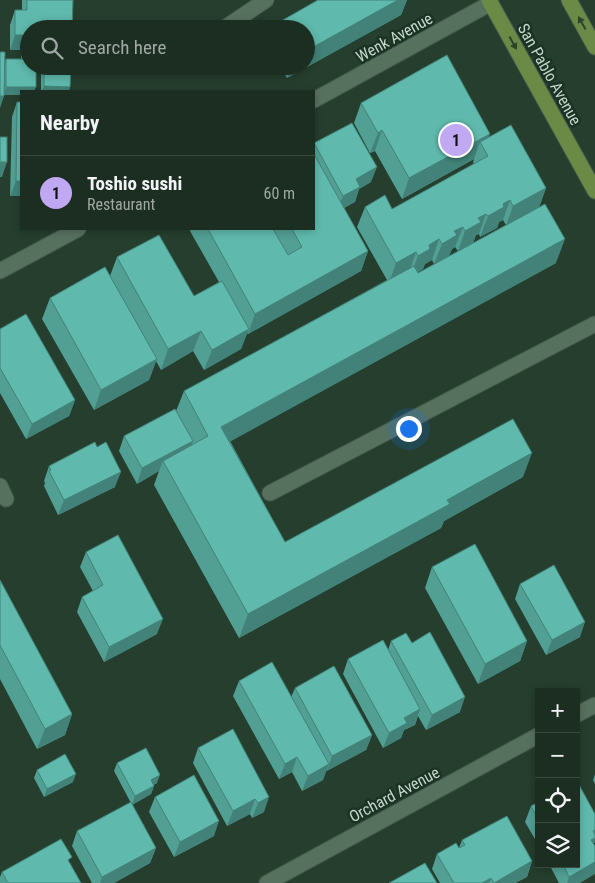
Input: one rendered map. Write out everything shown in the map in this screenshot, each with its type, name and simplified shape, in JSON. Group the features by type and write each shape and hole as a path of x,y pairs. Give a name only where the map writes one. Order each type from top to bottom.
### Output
{"main road":[{"path":"569,0 595,47"},
{"name":"San Pablo Avenue","path":"490,2 595,191"}],"street":[{"path":"236,20 266,0"},
{"name":"Wenk Avenue","path":"315,99 490,2"},
{"path":"0,271 76,230"},
{"path":"270,493 595,324"},
{"path":"580,713 595,705"},
{"name":"Orchard Avenue","path":"266,883 535,738"}],"building":[{"path":"27,0 73,0 72,20 20,20 20,35 15,35 15,10 27,10"},
{"path":"318,0 398,0 315,46 315,20 283,20"},
{"path":"0,52 5,52 4,96 0,96"},
{"path":"447,55 490,134 409,178 382,130 378,133 361,103"},
{"path":"6,59 20,59 20,75 36,75 36,87 6,87"},
{"path":"44,75 71,75 70,87 44,86"},
{"path":"17,102 20,102 20,181 16,181"},
{"path":"352,123 377,167 356,179 360,187 343,196 315,142"},
{"path":"511,125 546,188 513,206 510,200 503,204 504,207 488,216 486,214 478,218 481,222 465,231 463,227 454,231 457,235 442,244 439,239 429,245 430,249 418,256 416,252 396,263 365,207 385,195 392,209 488,156 480,142"},
{"path":"0,137 7,137 7,162 0,162"},
{"path":"315,156 368,251 255,314 209,230 274,230 288,255 302,247 293,230 315,230"},
{"path":"545,204 565,239 221,427 285,542 513,419 532,453 447,500 450,504 248,614 163,461 208,436 184,391 414,266 418,273"},
{"path":"159,235 194,296 222,281 249,329 212,350 201,331 168,349 117,257"},
{"path":"105,267 157,359 101,390 50,298"},
{"path":"26,314 75,400 32,424 0,368 0,329"},
{"path":"175,409 193,441 142,468 124,436"},
{"path":"95,442 97,447 106,442 121,472 64,500 49,471 51,470 49,466"},
{"path":"118,535 163,619 109,647 82,597 103,585 86,552"},
{"path":"475,544 527,641 485,664 432,567"},
{"path":"554,565 585,622 552,640 520,584"},
{"path":"0,580 72,714 45,729 0,645"},
{"path":"430,632 465,697 432,715 391,641 406,633 412,643"},
{"path":"383,640 420,709 404,718 407,723 389,733 348,659"},
{"path":"272,662 329,764 308,776 297,757 285,764 239,681"},
{"path":"334,666 372,735 332,756 295,688"},
{"path":"233,729 269,797 258,803 255,799 233,811 198,748"},
{"path":"146,748 160,775 151,780 154,786 135,796 117,763"},
{"path":"65,754 76,774 47,789 37,770"},
{"path":"194,775 219,821 180,842 155,797"},
{"path":"580,786 595,814 595,830 593,831 595,838 591,840 595,846 595,862 569,877 565,868 580,868"},
{"path":"131,802 156,848 102,877 77,831"},
{"path":"535,804 535,814 531,806"},
{"path":"507,816 532,861 494,883 491,878 482,883 454,883 437,854 456,843 459,848 465,845 462,840"},
{"path":"61,839 72,857 68,860 81,883 8,883 2,872"},
{"path":"425,863 437,883 389,883"}],"place":[{"name":"Toshio sushi","path":"456,140"}]}
